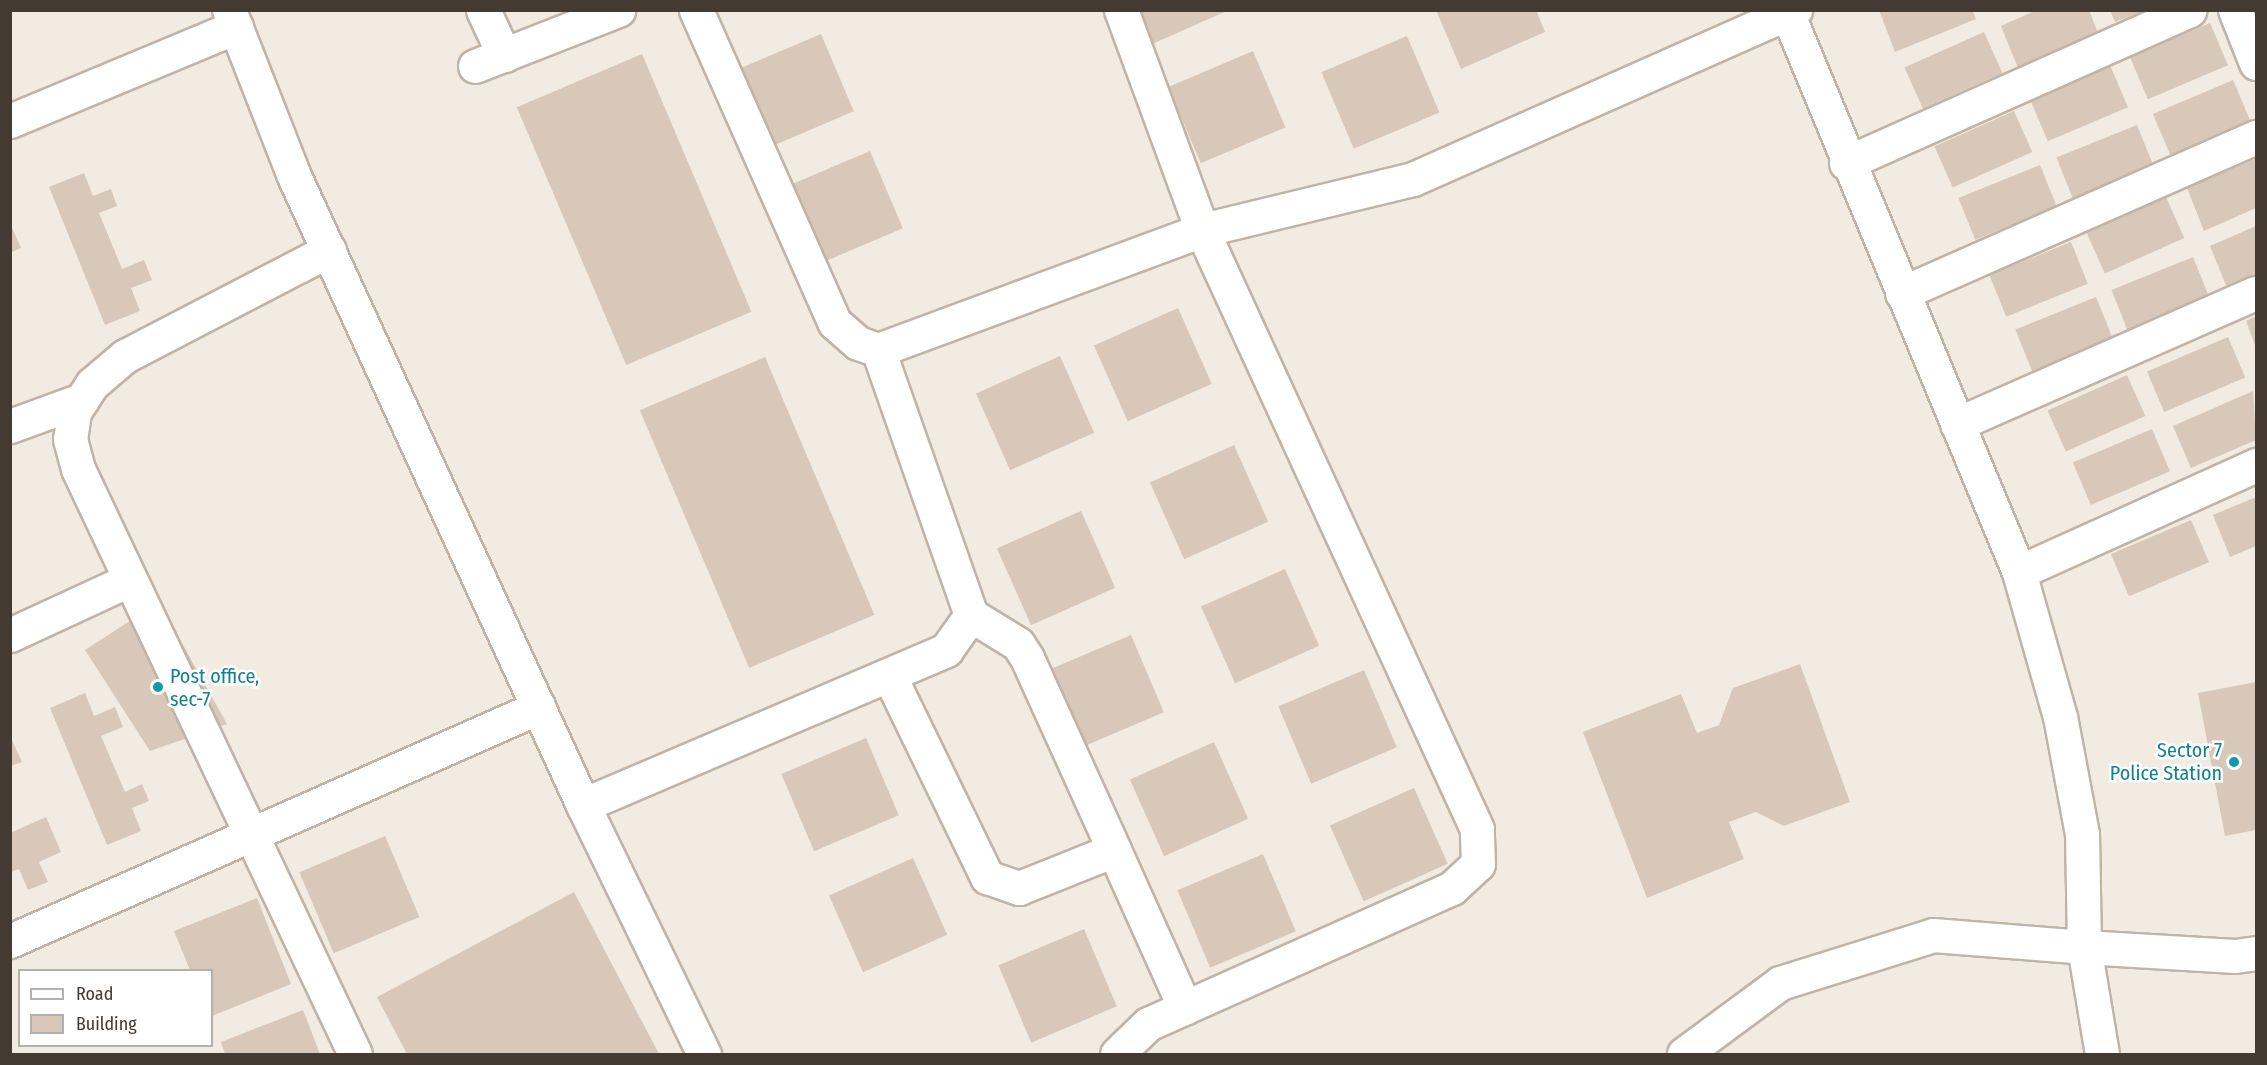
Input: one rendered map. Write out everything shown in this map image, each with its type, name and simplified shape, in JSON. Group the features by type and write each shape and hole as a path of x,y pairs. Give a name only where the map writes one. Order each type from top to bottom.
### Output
{"street":[{"path":"483,10 489,61 618,10"},
{"path":"696,10 835,323 858,343 878,350 1202,230 1413,179 1789,12 1846,163 2019,572 2060,717 2082,834 2084,946 2102,1054"},
{"path":"1117,1054 1148,1024 1452,888 1478,864 1477,829 1202,230 1121,10"},
{"path":"1846,163 2190,10"},
{"path":"2235,10 2256,63"},
{"path":"10,121 232,19 329,250 583,805 704,1054"},
{"path":"1902,293 2256,137"},
{"path":"329,250 125,356 92,384 81,400 74,412 70,439 78,469 247,836 355,1054"},
{"path":"1957,424 2256,293"},
{"path":"878,350 971,615 1018,644 1027,658 1185,1008"},
{"path":"10,426 81,400"},
{"path":"2019,572 2256,465"},
{"path":"10,635 129,580"},
{"path":"583,805 946,650 971,615"},
{"path":"889,675 987,877 1019,888 1114,850"},
{"path":"10,941 538,707"},
{"path":"1684,1054 1780,983 1933,935 2235,956 2256,953"}],"building":[{"path":"1137,10 1229,10 1152,44"},
{"path":"1436,10 1536,10 1545,32 1461,69"},
{"path":"1879,10 1972,10 1976,19 1895,52"},
{"path":"2037,10 2089,10 2098,33 2018,68 2001,26"},
{"path":"2110,10 2143,10 2143,11 2115,22"},
{"path":"2210,23 2228,65 2148,99 2130,57"},
{"path":"1984,32 2002,73 1923,108 1905,67"},
{"path":"821,34 854,111 768,148 735,70"},
{"path":"1407,36 1439,112 1354,149 1321,72"},
{"path":"1253,51 1285,127 1201,163 1168,87"},
{"path":"642,54 751,312 626,365 517,107"},
{"path":"2110,65 2128,107 2048,141 2030,99"},
{"path":"2233,80 2251,122 2171,156 2153,114"},
{"path":"2014,111 2032,152 1953,187 1935,146"},
{"path":"2137,125 2154,168 2074,200 2056,158"},
{"path":"870,151 903,228 817,265 784,187"},
{"path":"2256,159 2256,208 2204,231 2187,188"},
{"path":"2040,165 2057,207 1975,240 1958,198"},
{"path":"84,173 93,196 111,189 117,206 99,213 122,269 144,260 152,280 131,288 140,311 105,325 49,187"},
{"path":"2166,197 2184,238 2105,273 2087,232"},
{"path":"10,223 21,248 10,253"},
{"path":"2256,226 2256,276 2227,288 2210,246"},
{"path":"2071,242 2088,284 2006,317 1989,275"},
{"path":"2193,257 2210,299 2128,332 2111,290"},
{"path":"2096,297 2113,339 2032,371 2015,330"},
{"path":"1178,308 1212,384 1128,421 1094,345"},
{"path":"2256,316 2256,348 2246,321"},
{"path":"2228,337 2245,378 2164,412 2147,371"},
{"path":"1060,356 1094,433 1010,470 976,393"},
{"path":"765,357 874,615 749,668 640,410"},
{"path":"2127,375 2145,416 2066,451 2048,410"},
{"path":"2253,391 2256,440 2191,468 2173,426"},
{"path":"2152,429 2170,471 2091,505 2073,463"},
{"path":"1234,445 1268,522 1184,559 1150,482"},
{"path":"2256,497 2256,546 2230,557 2213,515"},
{"path":"1081,511 1115,588 1031,625 997,548"},
{"path":"2191,520 2209,562 2129,596 2111,554"},
{"path":"1285,569 1319,646 1235,683 1201,606"},
{"name":"Post office, sec-7","path":"159,602 227,724 150,751 85,650"},
{"path":"1131,635 1164,712 1078,749 1045,671"},
{"path":"1800,664 1850,802 1784,826 1756,812 1729,822 1744,859 1647,898 1583,732 1681,694 1697,733 1719,725 1733,688"},
{"path":"1364,670 1397,747 1311,784 1278,706"},
{"name":"Sector 7 Police Station","path":"2256,682 2256,830 2225,836 2198,693"},
{"path":"85,693 94,716 115,707 123,727 101,736 125,792 142,784 149,801 132,808 141,831 107,845 50,708"},
{"path":"10,736 22,762 10,766"},
{"path":"866,738 899,815 814,851 781,774"},
{"path":"1214,742 1248,819 1164,856 1130,779"},
{"path":"1414,788 1448,864 1364,901 1330,825"},
{"path":"46,817 61,852 39,862 48,882 28,890 19,869 10,872 10,833"},
{"path":"385,836 419,917 334,953 299,872"},
{"path":"1263,854 1296,931 1210,968 1177,890"},
{"path":"913,858 947,935 863,972 829,895"},
{"path":"574,892 659,1054 407,1054 377,997"},
{"path":"257,898 291,984 213,1016 213,969 190,969 174,931"},
{"path":"1084,929 1117,1006 1031,1043 998,965"},
{"path":"303,1010 320,1054 225,1054 221,1042"}],"place":[{"name":"Post office, sec-7","path":"158,687"},
{"name":"Sector 7 Police Station","path":"2234,762"}]}
